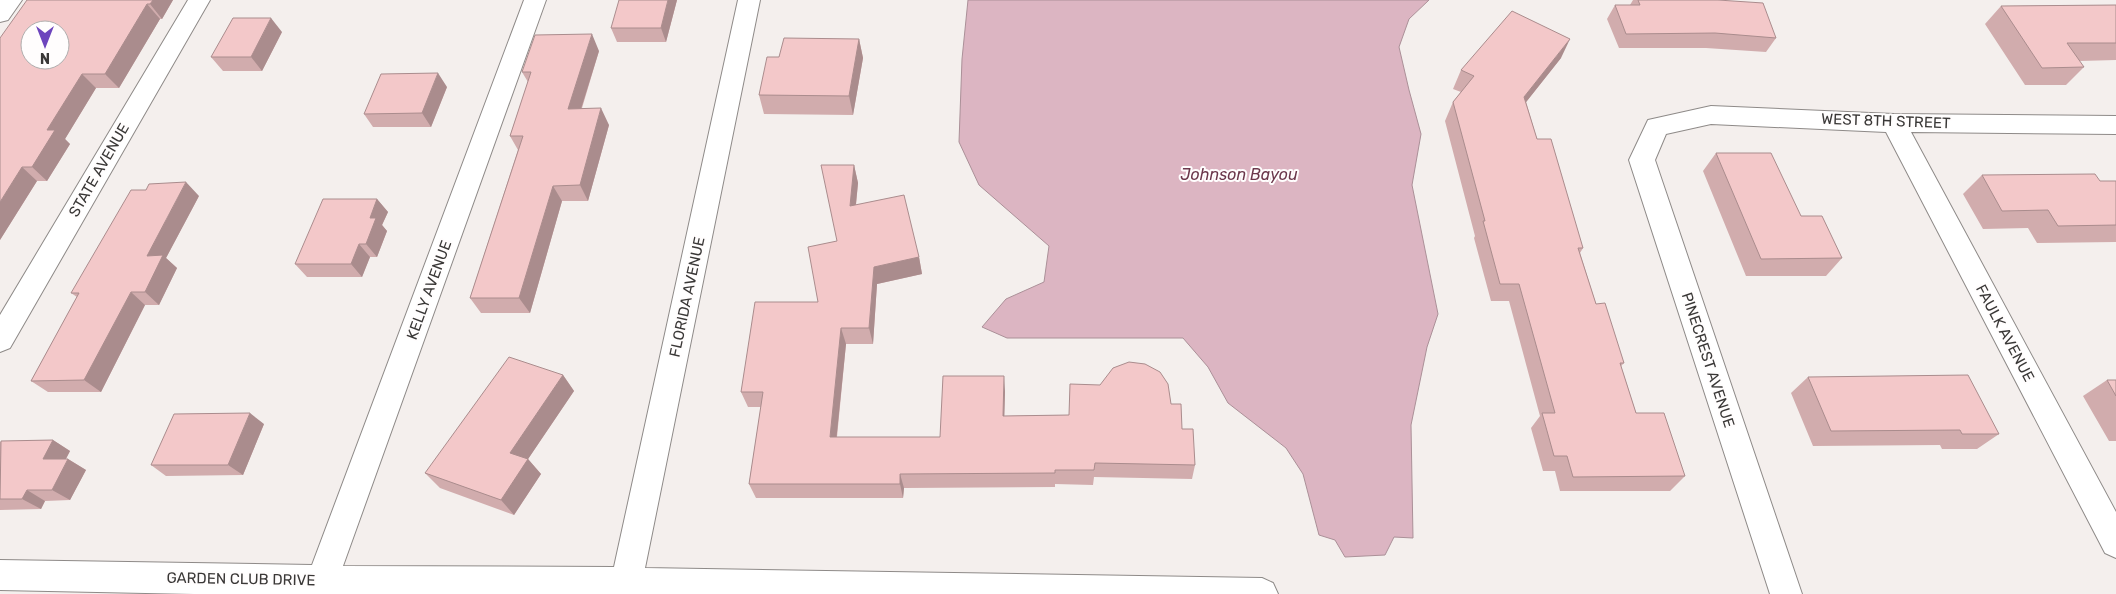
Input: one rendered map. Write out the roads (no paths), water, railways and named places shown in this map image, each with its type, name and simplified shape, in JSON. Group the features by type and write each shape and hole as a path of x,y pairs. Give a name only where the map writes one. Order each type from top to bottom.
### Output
{"street":[{"path":"0,14 11,0"},
{"name":"STATE AVENUE","path":"0,340 198,0"},
{"name":"KELLY AVENUE","path":"322,581 535,0"},
{"name":"FLORIDA AVENUE","path":"625,588 749,0"},
{"name":"WEST 8TH STREET","path":"1657,127 1711,115 1894,123 2116,125"},
{"name":"FAULK AVENUE","path":"1894,123 2116,543"},
{"name":"PINECREST AVENUE","path":"1657,127 1642,160 1786,594"},
{"name":"GARDEN CLUB DRIVE","path":"0,575 625,588 1262,594"}],"water":[{"name":"Johnson Bayou","path":"968,0 1429,0 1409,19 1399,47 1421,134 1412,185 1438,314 1427,347 1411,425 1413,538 1394,537 1385,555 1345,557 1335,540 1319,535 1303,474 1286,448 1228,403 1208,367 1183,338 1007,338 982,327 1006,299 1044,282 1049,246 979,185 959,142 962,59"}]}
